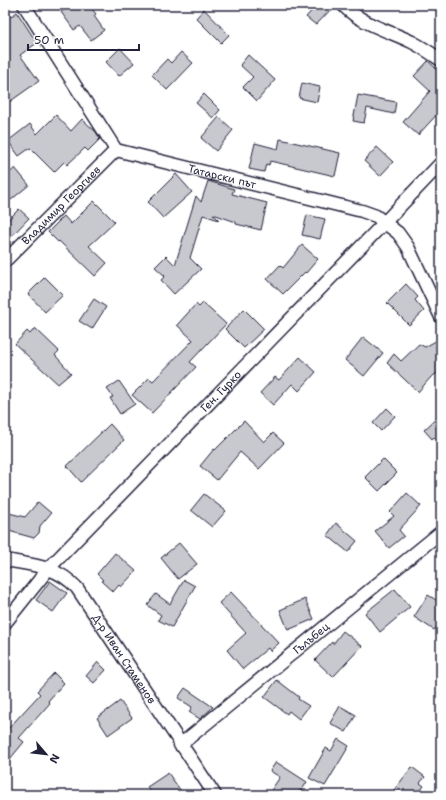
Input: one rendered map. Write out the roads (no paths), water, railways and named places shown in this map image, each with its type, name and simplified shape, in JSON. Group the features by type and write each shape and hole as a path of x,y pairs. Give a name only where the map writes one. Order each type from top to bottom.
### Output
{"street":[{"path":"24,5 116,150"},
{"path":"343,5 351,13 413,42 441,60"},
{"name":"Татарски път","path":"116,150 362,211 376,216 398,233 408,247 441,317"},
{"name":"Владимир Георгиев","path":"5,261 116,150"},
{"name":"Ген. Гурко","path":"5,624 49,568 441,163"},
{"name":"Гълъбец","path":"180,745 441,532"},
{"name":"Д-р Иван Стаменов","path":"5,560 49,568 61,574 70,581 215,795"}]}
